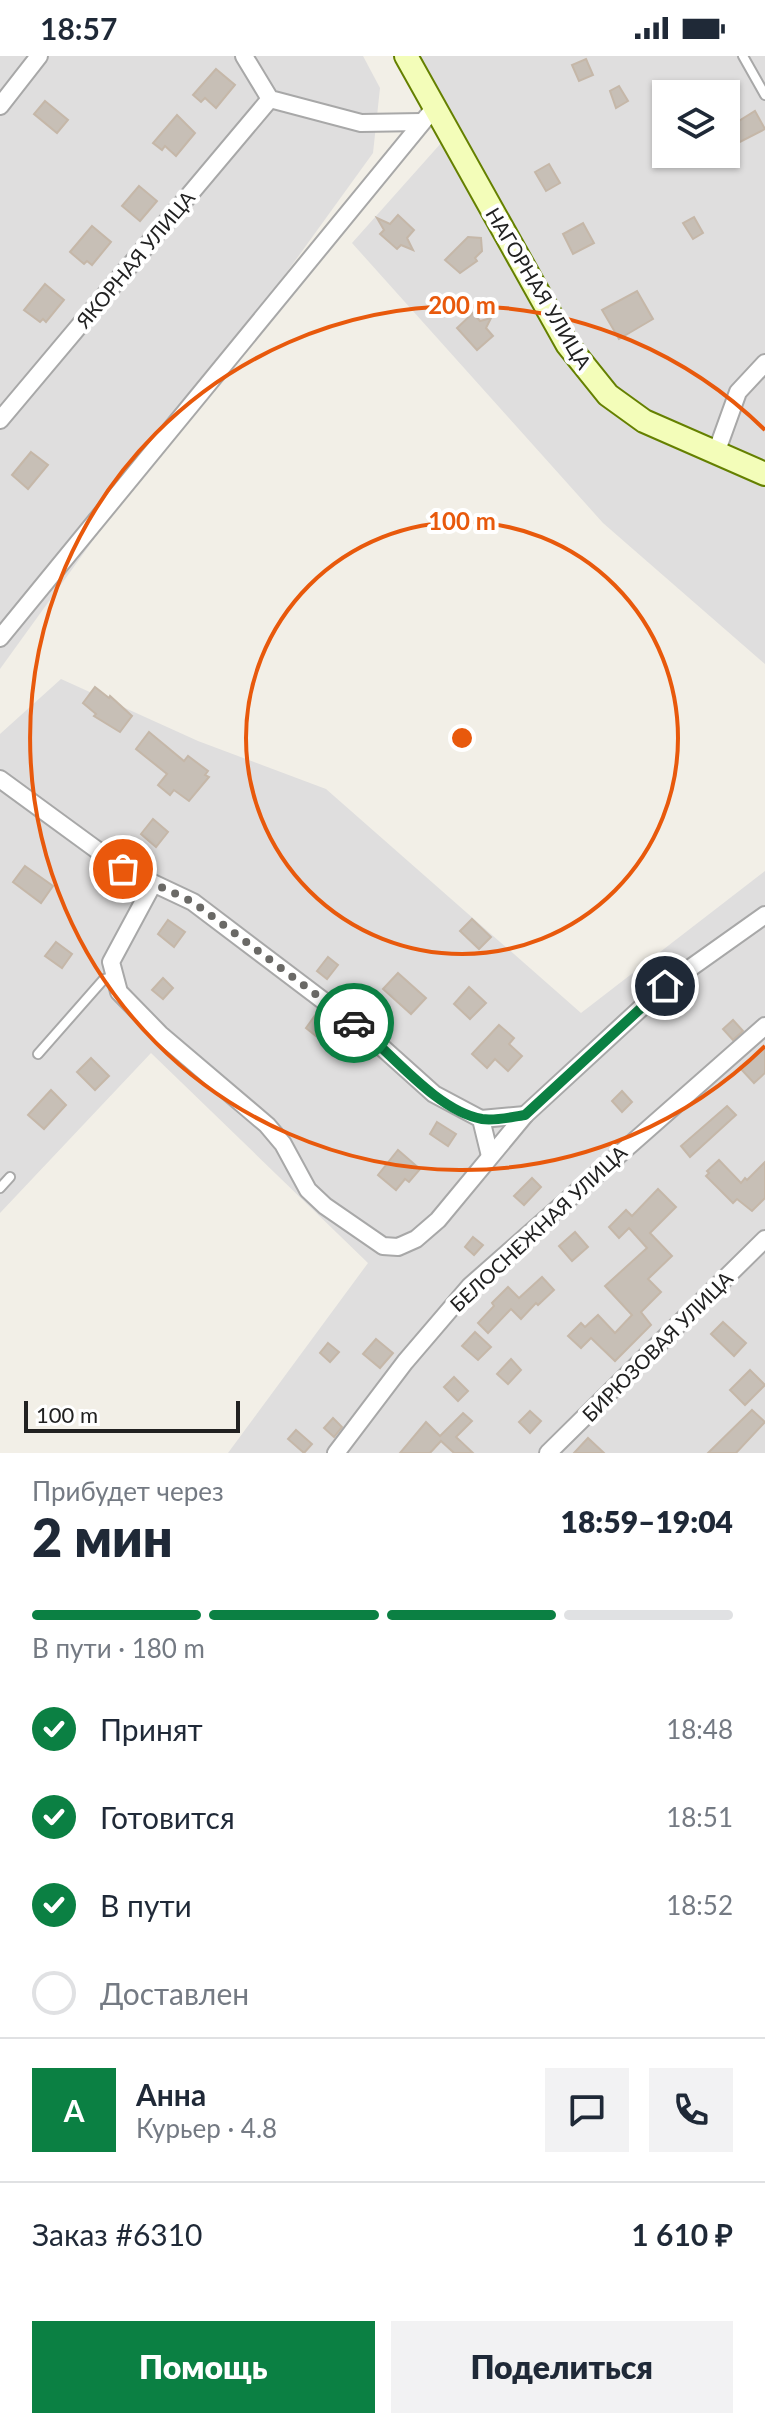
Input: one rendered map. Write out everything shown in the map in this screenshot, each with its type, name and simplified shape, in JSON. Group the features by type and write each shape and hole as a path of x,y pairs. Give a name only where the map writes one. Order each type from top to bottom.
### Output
{"street":[{"path":"0,106 39,56"},
{"path":"244,56 270,99 361,123 428,114"},
{"name":"НАГОРНАЯ УЛИЦА","path":"406,56 428,114 567,344 586,370 608,395 644,421 765,474"},
{"name":"ЯКОРНАЯ УЛИЦА","path":"0,420 270,99"},
{"path":"0,638 428,114"},
{"path":"716,453 738,392 765,363"},
{"path":"0,779 123,869 193,902 366,1033 434,1094 481,1119 525,1115"},
{"path":"153,884 111,962 119,992 267,1125 283,1144 308,1190 325,1206 383,1246 398,1247 416,1239 438,1220 525,1115 665,986 765,915"},
{"name":"БЕЛОСНЕЖНАЯ УЛИЦА","path":"336,1453 405,1362 470,1286 765,1026"},
{"path":"481,1119 490,1156"},
{"name":"БИРЮЗОВАЯ УЛИЦА","path":"548,1453 765,1239"}],"lane":[{"path":"743,56 765,95"},
{"path":"38,1054 104,979 114,976"},
{"path":"0,1188 10,1177"}],"shaded area":[{"path":"0,56 363,56 380,88 373,153 0,669"},
{"path":"393,56 765,56 765,664 603,523 352,243 442,142"},
{"path":"61,679 198,741 326,789 581,1013 765,871 765,1453 228,1453 368,1263 151,1053 0,1213 0,734"}],"building":[{"path":"586,59 593,75 579,81 572,65"},
{"path":"216,69 235,85 216,108 205,98 201,102 193,95"},
{"path":"619,86 628,101 616,108 610,91"},
{"path":"45,101 68,120 57,133 34,114"},
{"path":"755,111 765,129 740,142 740,120"},
{"path":"177,115 195,133 176,156 165,146 162,150 153,143"},
{"path":"549,164 560,183 546,191 535,172"},
{"path":"139,186 157,201 140,221 122,206"},
{"path":"398,215 414,230 407,238 413,250 401,245 397,249 380,234 384,230 377,218 390,224"},
{"path":"694,217 703,233 693,239 683,223"},
{"path":"583,223 594,243 573,254 563,234"},
{"path":"92,226 111,242 92,265 87,261 84,264 70,252"},
{"path":"468,237 481,238 482,251 475,258 477,261 460,273 445,260"},
{"path":"45,284 64,300 46,322 43,319 40,322 24,310"},
{"path":"637,291 653,319 619,339 602,310"},
{"path":"473,313 480,321 491,318 486,328 493,336 477,350 457,328"},
{"path":"31,452 48,465 28,489 12,475"},
{"path":"95,687 132,716 120,732 94,716 96,714 83,703"},
{"path":"149,732 184,761 188,756 208,771 205,775 209,777 189,801 174,790 170,795 158,785 167,774 136,749"},
{"path":"153,819 168,832 156,847 141,834"},
{"path":"25,866 53,886 41,903 13,882"},
{"path":"472,919 491,937 479,949 460,931"},
{"path":"168,920 185,932 174,947 158,934"},
{"path":"56,942 72,954 62,968 45,956"},
{"path":"328,957 338,965 327,979 317,971"},
{"path":"398,973 426,998 411,1014 383,989"},
{"path":"163,978 173,988 163,999 152,990"},
{"path":"469,987 486,1003 470,1019 454,1004"},
{"path":"316,1014 327,1022 316,1036 306,1028"},
{"path":"733,1020 743,1031 733,1040 723,1029"},
{"path":"499,1025 514,1038 509,1044 522,1056 508,1071 495,1059 487,1068 472,1054"},
{"path":"350,1035 366,1048 358,1059 341,1046"},
{"path":"765,1047 765,1073 754,1083 741,1069"},
{"path":"91,1058 109,1076 95,1090 77,1072"},
{"path":"51,1090 66,1105 44,1129 28,1115"},
{"path":"622,1091 632,1102 622,1112 612,1101"},
{"path":"727,1106 736,1115 690,1157 681,1146"},
{"path":"437,1122 456,1134 448,1146 430,1134"},
{"path":"398,1150 420,1169 409,1182 405,1179 396,1190 378,1175"},
{"path":"719,1160 741,1183 765,1162 765,1198 752,1211 737,1199 733,1203 706,1176"},
{"path":"532,1178 541,1187 524,1205 514,1196"},
{"path":"658,1189 676,1207 650,1233 672,1256 648,1279 661,1292 641,1312 651,1325 615,1361 591,1338 581,1348 568,1336 581,1323 585,1327 598,1315 615,1333 632,1315 605,1286 647,1248 629,1228 619,1238 609,1227 626,1210 632,1216"},
{"path":"575,1232 588,1247 572,1261 559,1246"},
{"path":"473,1237 483,1245 474,1255 465,1247"},
{"path":"542,1277 554,1290 521,1319 511,1309 488,1333 478,1323 508,1287 519,1298"},
{"path":"723,1322 746,1343 734,1356 711,1334"},
{"path":"475,1332 491,1347 478,1360 462,1346"},
{"path":"376,1339 393,1353 380,1368 363,1354"},
{"path":"328,1343 339,1352 330,1362 320,1353"},
{"path":"511,1359 521,1370 508,1384 497,1374"},
{"path":"750,1370 765,1385 745,1405 730,1390"},
{"path":"454,1377 468,1391 458,1401 444,1387"},
{"path":"752,1410 765,1422 736,1453 708,1453"},
{"path":"530,1411 541,1421 530,1433 519,1422"},
{"path":"463,1413 472,1421 456,1437 473,1453 454,1453 441,1441 430,1453 400,1453 426,1422 440,1436"},
{"path":"333,1418 342,1427 334,1437 324,1428"},
{"path":"296,1430 312,1444 304,1453 288,1439"},
{"path":"588,1438 604,1453 574,1453"}],"way so far":[{"path":"123,869 193,902 354,1023"}],"route":[{"path":"354,1023 434,1094 481,1119 502,1119 525,1115 665,986"}]}
